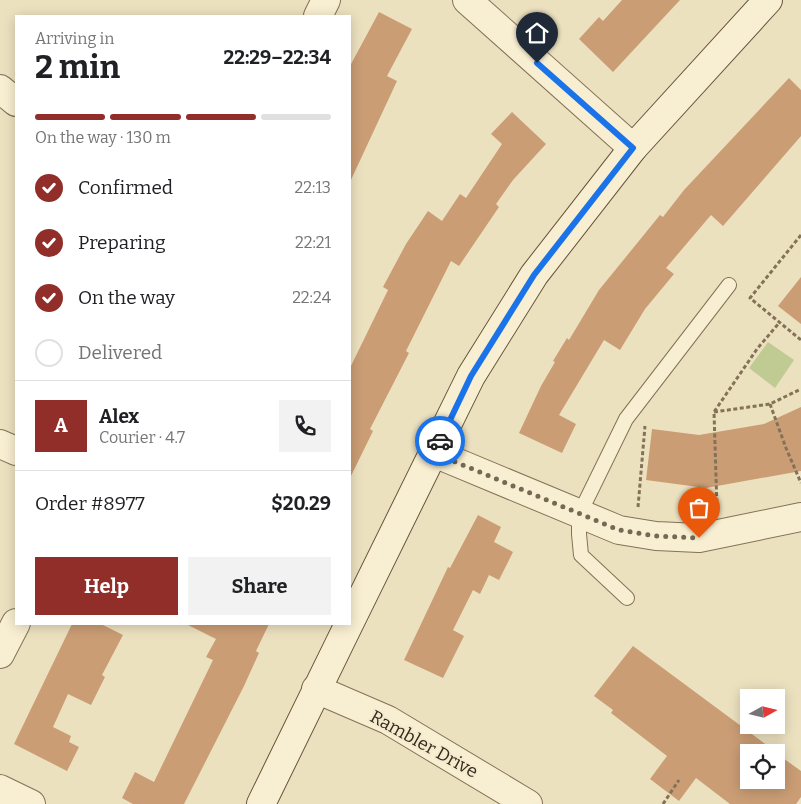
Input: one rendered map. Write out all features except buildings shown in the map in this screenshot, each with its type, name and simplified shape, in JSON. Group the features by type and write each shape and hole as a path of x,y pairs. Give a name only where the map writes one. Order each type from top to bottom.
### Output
{"street":[{"path":"318,15 326,0"},
{"path":"467,0 633,148"},
{"path":"351,621 471,376 534,275 633,148 768,0"},
{"path":"0,89 15,101"},
{"path":"0,444 15,451"},
{"path":"434,453 580,515 619,530 635,533 699,538 801,517"},
{"path":"0,654 15,625"},
{"path":"261,804 349,625"},
{"name":"Rambler Drive","path":"316,690 388,720 528,804"},
{"path":"0,789 31,804"}],"lane":[{"path":"627,598 582,555 578,534 580,515 626,419 729,285"}],"path":[{"path":"801,235 799,240 750,298 801,340"},
{"path":"718,535 714,412 758,349 779,323"},
{"path":"635,533 649,389"},
{"path":"714,412 770,404 801,389"},
{"path":"770,404 801,483"},
{"path":"663,804 679,780"}],"green space":[{"path":"768,342 794,360 775,388 749,368"}],"way so far":[{"path":"440,441 434,453 619,530 656,536 699,538"}],"route":[{"path":"440,441 471,376 534,275 633,148 537,63"}]}
